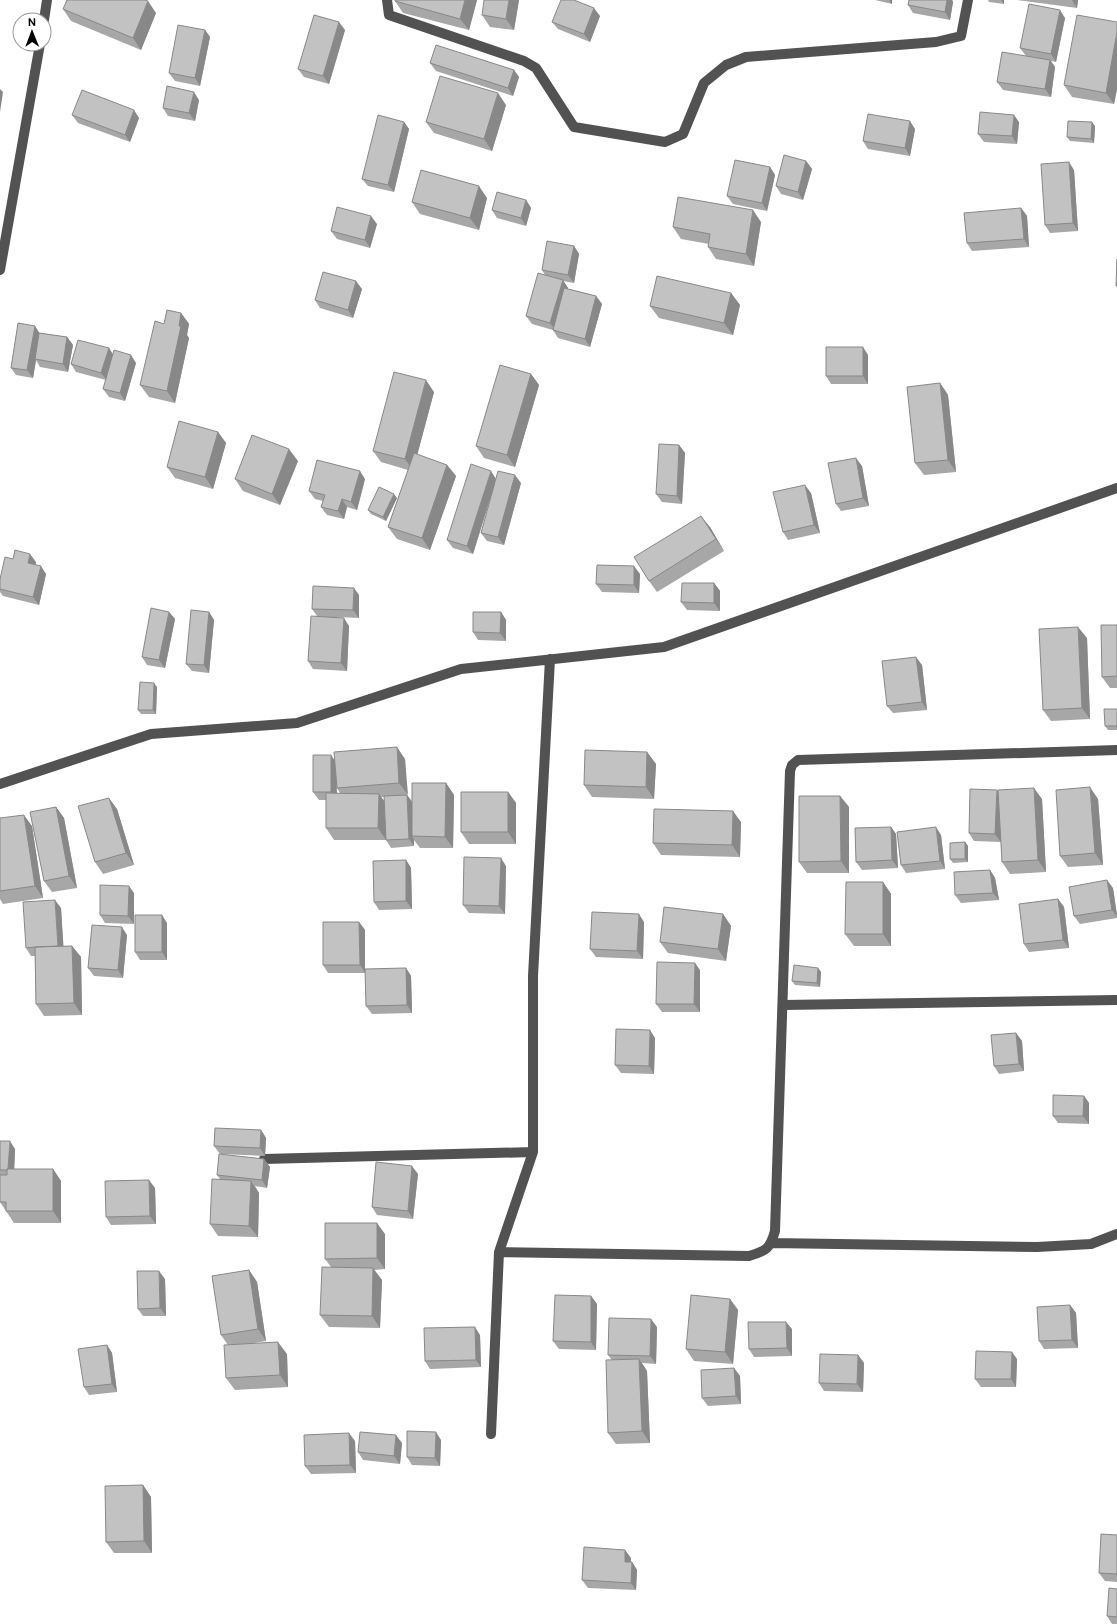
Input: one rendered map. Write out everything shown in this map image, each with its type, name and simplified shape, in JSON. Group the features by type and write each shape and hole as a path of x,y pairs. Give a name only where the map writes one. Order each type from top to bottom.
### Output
{"street":[{"path":"45,12 47,0"},
{"path":"386,0 389,15 524,61 536,68 574,126 665,142 683,134 704,83 726,65 746,57 936,42 961,36 968,0"},
{"path":"0,270 39,52"},
{"path":"0,784 151,734 297,723 461,669 664,647 1117,488"},
{"path":"491,1434 499,1252 532,1152 533,976 550,659"},
{"path":"499,1252 749,1256 764,1252 772,1243 775,1231 790,770 792,764 798,760 1117,750"},
{"path":"783,1005 1117,1000"},
{"path":"264,1159 532,1152"},
{"path":"772,1243 1037,1246 1092,1244 1117,1234"}],"building":[{"path":"67,0 148,1 133,38 63,9"},
{"path":"395,0 465,0 460,19"},
{"path":"484,0 509,0 506,19 482,15"},
{"path":"561,0 574,0 594,8 584,34 552,22"},
{"path":"909,0 947,0 945,12 908,5"},
{"path":"1029,4 1060,10 1051,54 1020,48"},
{"path":"314,15 339,22 323,76 298,69"},
{"path":"1077,15 1117,22 1117,32 1106,93 1064,85"},
{"path":"178,25 205,30 195,78 169,73"},
{"path":"436,45 514,70 508,88 430,63"},
{"path":"1002,52 1050,60 1045,89 997,82"},
{"path":"440,76 498,93 484,139 426,122"},
{"path":"167,86 194,92 189,113 163,108"},
{"path":"82,90 134,110 125,135 72,115"},
{"path":"980,112 1014,115 1012,136 978,134"},
{"path":"868,114 910,121 905,148 863,141"},
{"path":"378,115 404,122 388,185 362,179"},
{"path":"1068,121 1092,122 1091,139 1067,137"},
{"path":"784,155 806,161 798,192 776,186"},
{"path":"735,160 770,167 762,203 727,196"},
{"path":"1069,162 1073,223 1045,225 1041,164"},
{"path":"421,170 479,186 470,218 412,202"},
{"path":"497,192 526,200 521,218 492,210"},
{"path":"678,197 753,210 746,254 708,247 710,234 673,227"},
{"path":"337,207 371,216 365,240 331,231"},
{"path":"1021,208 1024,239 967,243 964,213"},
{"path":"547,241 574,246 568,275 542,270"},
{"path":"1117,259 1117,286 1116,286"},
{"path":"323,272 356,281 348,310 315,300"},
{"path":"538,273 563,280 550,323 526,316"},
{"path":"657,276 731,293 724,323 650,306"},
{"path":"564,288 596,296 585,339 553,330"},
{"path":"167,310 181,313 179,326 181,326 167,391 140,385 155,321 164,324"},
{"path":"18,323 35,326 27,370 11,368"},
{"path":"39,333 67,337 63,364 35,359"},
{"path":"78,340 109,348 101,373 71,364"},
{"path":"826,347 863,347 863,376 826,376"},
{"path":"114,350 131,355 120,393 103,389"},
{"path":"500,365 531,374 507,455 476,446"},
{"path":"394,372 426,380 405,459 373,451"},
{"path":"940,383 948,460 915,463 907,387"},
{"path":"179,421 218,432 205,477 167,467"},
{"path":"252,435 289,449 272,494 235,479"},
{"path":"659,444 679,445 677,496 656,494"},
{"path":"414,453 447,465 422,538 388,527"},
{"path":"856,458 863,498 836,504 828,463"},
{"path":"317,460 360,471 351,502 342,499 338,511 321,507 325,495 309,491"},
{"path":"471,464 491,471 467,546 447,540"},
{"path":"498,471 515,475 498,537 481,533"},
{"path":"805,485 814,525 783,532 773,492"},
{"path":"379,487 394,494 383,517 368,510"},
{"path":"701,516 716,539 649,581 634,557"},
{"path":"15,550 30,554 28,563 41,566 33,597 0,589 0,579 5,557 13,559"},
{"path":"597,565 634,566 634,585 596,584"},
{"path":"682,583 714,583 714,603 681,602"},
{"path":"313,586 354,588 353,610 312,609"},
{"path":"151,608 169,612 159,660 142,657"},
{"path":"191,610 209,612 204,665 186,664"},
{"path":"473,612 501,612 500,633 473,632"},
{"path":"311,616 344,618 341,663 308,661"},
{"path":"1101,625 1117,625 1117,676 1102,677"},
{"path":"1078,627 1082,708 1043,710 1039,629"},
{"path":"916,657 922,702 887,706 882,661"},
{"path":"140,682 154,683 153,710 138,710"},
{"path":"1104,709 1117,709 1117,726 1105,726"},
{"path":"397,747 399,783 337,788 334,752"},
{"path":"585,750 647,752 646,787 584,785"},
{"path":"313,755 331,755 331,792 313,792"},
{"path":"412,783 446,783 445,837 412,836"},
{"path":"1090,787 1095,853 1060,856 1056,790"},
{"path":"1034,788 1038,860 1002,862 998,790"},
{"path":"970,789 997,790 995,834 969,833"},
{"path":"461,792 508,792 508,832 461,832"},
{"path":"326,793 379,794 378,828 326,828"},
{"path":"407,795 409,839 386,840 384,796"},
{"path":"799,796 840,796 841,861 799,862"},
{"path":"109,798 126,853 95,862 78,806"},
{"path":"56,807 69,876 44,881 30,812"},
{"path":"654,809 733,811 732,845 653,843"},
{"path":"24,815 35,886 0,891 0,818"},
{"path":"891,827 892,860 856,862 855,828"},
{"path":"936,827 940,861 901,865 897,832"},
{"path":"965,842 965,859 950,859 950,843"},
{"path":"464,857 501,858 499,906 463,905"},
{"path":"406,860 406,901 374,902 373,861"},
{"path":"990,870 993,893 955,895 954,872"},
{"path":"1107,880 1112,910 1074,916 1069,887"},
{"path":"846,882 883,882 883,934 845,934"},
{"path":"100,885 129,886 128,916 100,915"},
{"path":"1058,899 1063,940 1024,944 1019,904"},
{"path":"55,900 58,946 26,948 23,902"},
{"path":"664,907 723,914 718,949 660,942"},
{"path":"592,912 639,914 637,951 590,949"},
{"path":"135,915 162,915 162,952 135,952"},
{"path":"323,922 359,922 360,965 323,965"},
{"path":"92,925 122,927 118,970 88,968"},
{"path":"72,946 74,1003 36,1004 35,947"},
{"path":"657,962 695,963 694,1004 656,1004"},
{"path":"794,965 818,968 817,983 792,981"},
{"path":"406,968 407,1005 366,1006 365,969"},
{"path":"616,1029 650,1030 649,1066 615,1065"},
{"path":"1016,1033 1019,1064 994,1066 991,1035"},
{"path":"1053,1095 1084,1096 1083,1116 1053,1116"},
{"path":"215,1128 261,1130 260,1148 214,1146"},
{"path":"0,1141 10,1141 7,1170 0,1170"},
{"path":"219,1154 264,1159 262,1180 217,1175"},
{"path":"376,1162 412,1166 408,1211 372,1207"},
{"path":"7,1169 53,1169 53,1211 6,1211 6,1202 0,1202 0,1175 7,1175"},
{"path":"212,1179 251,1181 249,1226 210,1224"},
{"path":"149,1180 150,1216 106,1217 105,1181"},
{"path":"325,1223 377,1223 377,1258 325,1259"},
{"path":"322,1267 373,1268 372,1316 320,1315"},
{"path":"249,1270 258,1329 221,1335 212,1276"},
{"path":"137,1271 159,1271 160,1308 138,1309"},
{"path":"555,1295 591,1296 591,1342 553,1341"},
{"path":"691,1295 730,1299 725,1352 686,1349"},
{"path":"1070,1305 1072,1340 1039,1341 1037,1307"},
{"path":"609,1318 651,1319 650,1356 608,1355"},
{"path":"748,1322 786,1322 787,1348 749,1349"},
{"path":"475,1327 476,1360 425,1361 424,1328"},
{"path":"278,1342 280,1375 226,1378 224,1345"},
{"path":"107,1345 112,1384 84,1387 78,1349"},
{"path":"976,1351 1012,1352 1011,1379 975,1379"},
{"path":"820,1354 858,1355 857,1384 819,1383"},
{"path":"639,1359 642,1431 608,1433 606,1360"},
{"path":"734,1368 736,1396 702,1398 701,1370"},
{"path":"407,1431 436,1432 435,1458 407,1457"},
{"path":"360,1432 396,1435 394,1456 358,1452"},
{"path":"349,1433 350,1465 305,1466 304,1435"},
{"path":"143,1485 144,1541 106,1542 105,1486"},
{"path":"1101,1534 1117,1535 1117,1574 1099,1573"},
{"path":"584,1547 625,1550 625,1562 632,1562 631,1583 582,1580"},
{"path":"1109,1588 1117,1589 1117,1617 1107,1616"}]}
